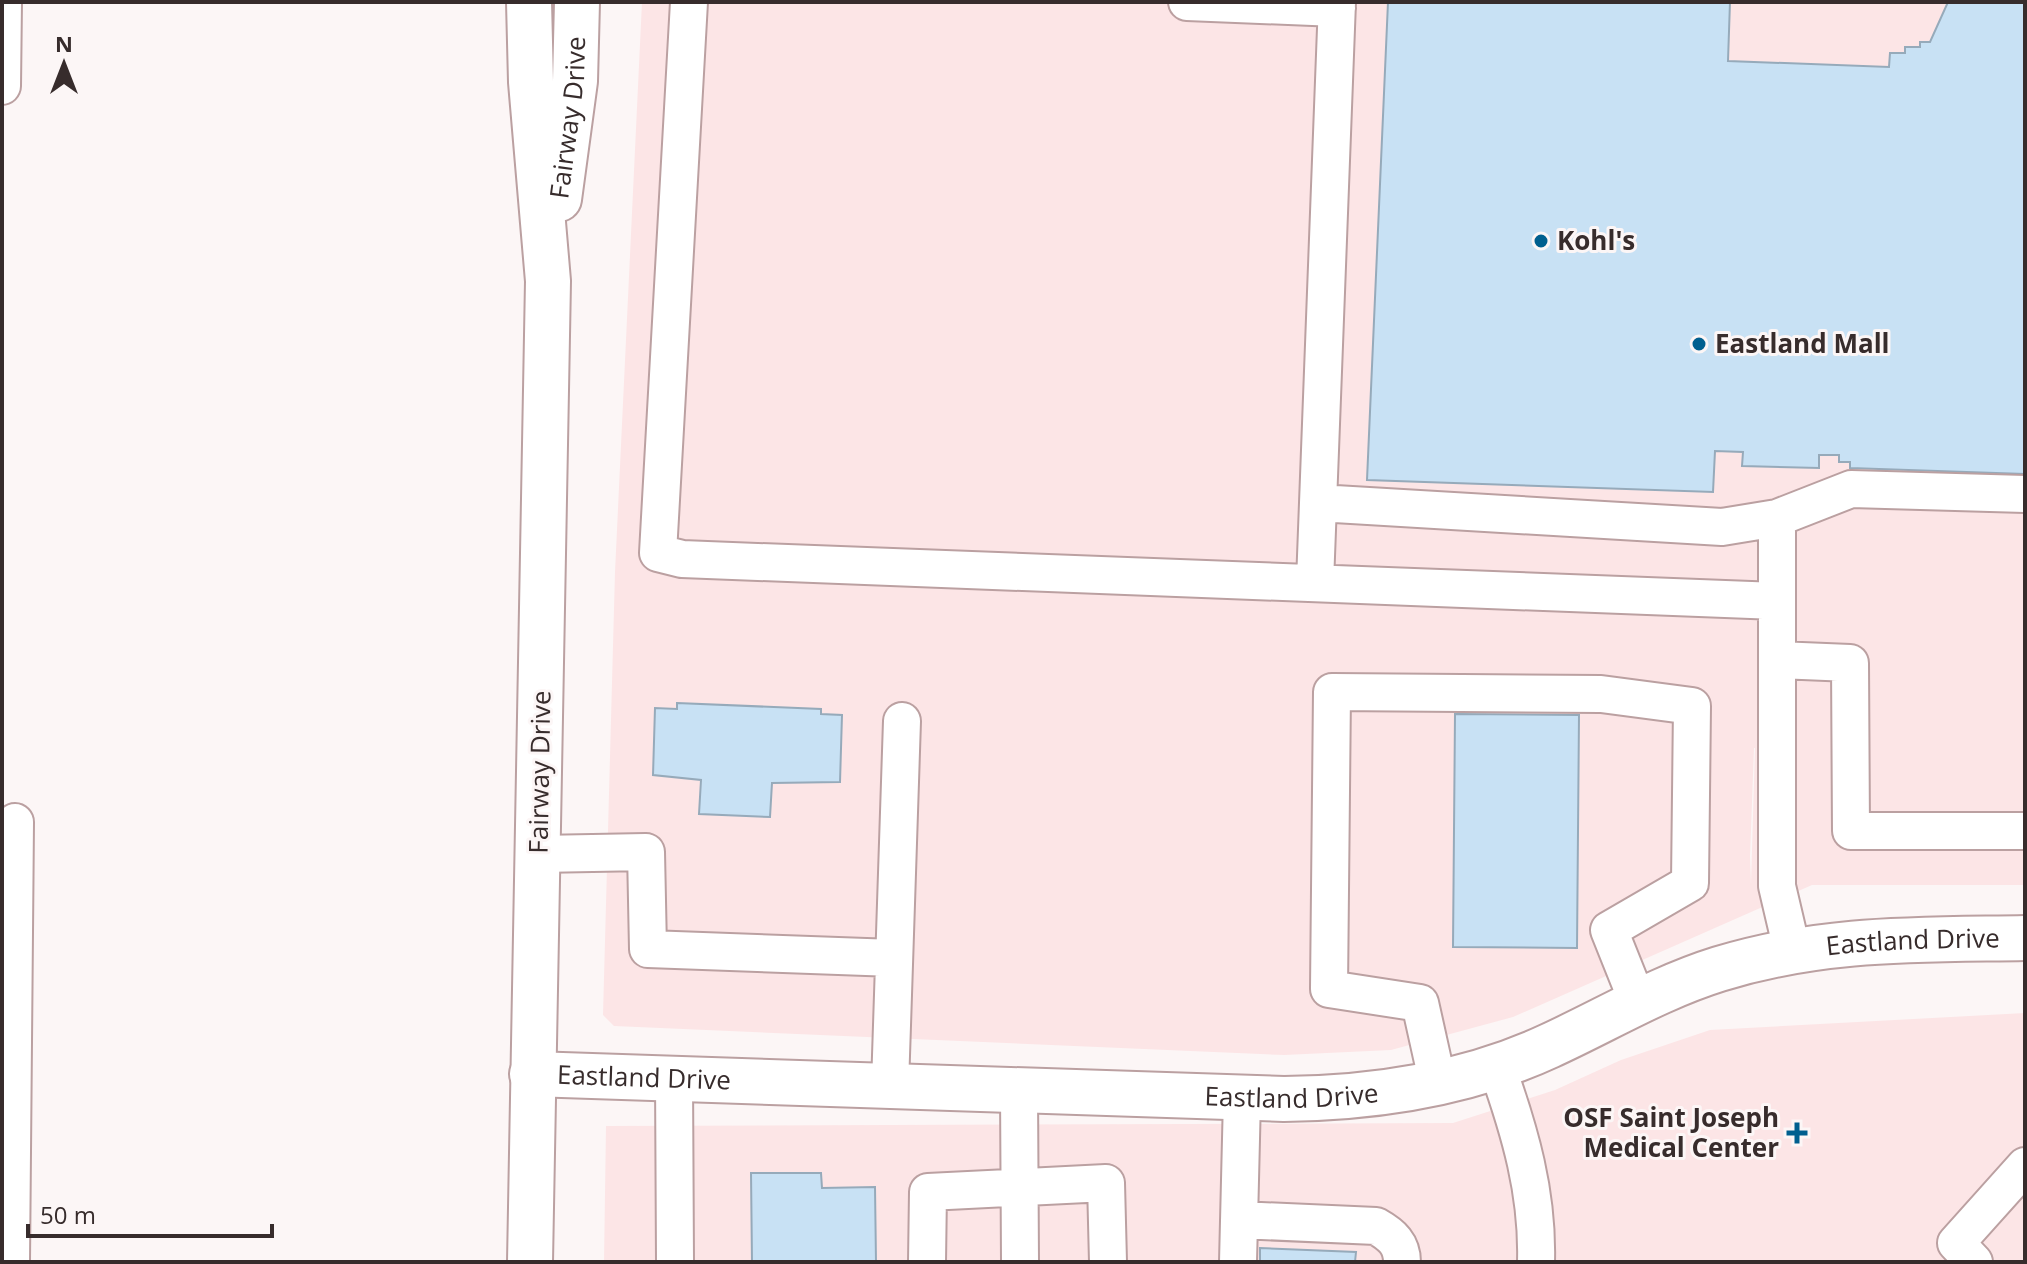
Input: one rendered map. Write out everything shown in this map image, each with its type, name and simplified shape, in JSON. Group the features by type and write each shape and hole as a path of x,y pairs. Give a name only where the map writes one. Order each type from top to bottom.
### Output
{"main road":[{"name":"Fairway Drive","path":"529,2 531,82 548,281 530,1262"},
{"name":"Fairway Drive","path":"548,281 575,81 577,2"},
{"name":"Eastland Drive","path":"532,1074 1332,1099 1438,1084 1497,1067 1548,1047 1637,1000 1721,969 1792,950 1873,940 2025,938"}],"street":[{"path":"2,86 3,2"},
{"path":"689,2 658,553 682,559 1777,601"},
{"path":"1187,2 1337,5 1315,583"},
{"path":"1318,503 1722,527 1777,518 1851,489 2025,494"},
{"path":"1777,518 1777,886 1792,950"},
{"path":"1777,660 1850,663 1851,831 2025,831"},
{"path":"1438,1084 1420,1003 1329,989 1332,692 1601,694 1692,706 1690,883 1609,930 1637,1000"},
{"path":"890,1086 902,721"},
{"path":"11,1262 15,822"},
{"path":"539,854 646,852 648,949 894,958"},
{"path":"1497,1067 1522,1138 1535,1197 1536,1262"},
{"path":"674,1077 675,1262"},
{"path":"1019,1090 1020,1262"},
{"path":"1238,1262 1242,1098"},
{"path":"1974,1262 1956,1243 2025,1166"},
{"path":"927,1262 928,1192 1106,1183 1108,1262"},
{"path":"1239,1220 1336,1221 1376,1226 1390,1233 1402,1249 1402,1262"}],"shaded area":[{"path":"642,2 2025,2 2025,885 1812,885 1513,1017 1391,1050 1284,1055 614,1026 603,1015 615,572","holes":["1755,748 1751,884 1750,856"]},
{"path":"2025,1013 2025,1262 604,1262 606,1126 1453,1123 1555,1090 1621,1060 1710,1030"}],"building":[{"name":"Eastland Mall","path":"1388,2 1730,2 1728,61 1889,67 1890,53 1905,53 1905,47 1920,47 1920,42 1930,42 1948,2 2025,2 2025,474 1850,468 1850,462 1839,462 1839,455 1819,455 1819,468 1742,466 1743,452 1715,451 1713,492 1367,480"},
{"path":"677,703 821,709 821,714 842,715 840,782 772,783 770,817 699,814 701,780 653,775 655,708 677,709"},
{"path":"1455,714 1579,715 1577,948 1453,947"},
{"path":"751,1173 821,1173 822,1188 875,1187 876,1262 752,1262"},
{"path":"1260,1248 1356,1252 1355,1262 1260,1262"}],"place":[{"name":"Kohl's","path":"1541,241"},
{"name":"Eastland Mall","path":"1699,344"},
{"name":"OSF Saint Joseph Medical Center","path":"1797,1133"}]}
